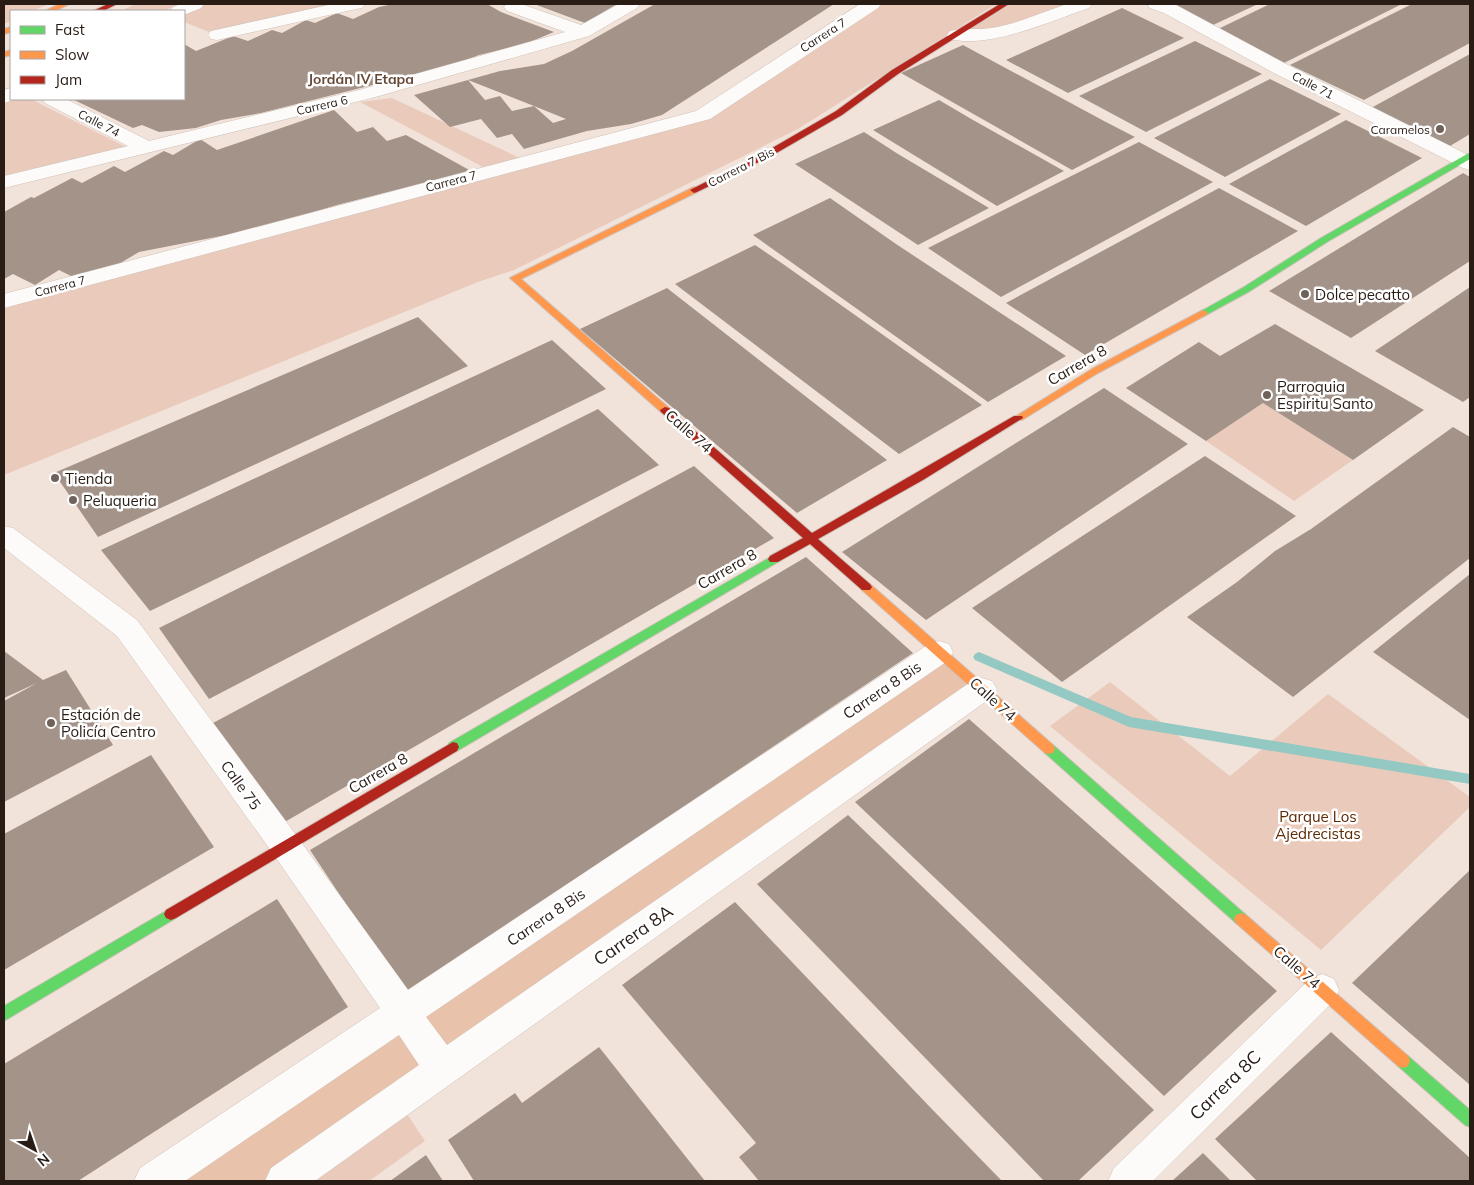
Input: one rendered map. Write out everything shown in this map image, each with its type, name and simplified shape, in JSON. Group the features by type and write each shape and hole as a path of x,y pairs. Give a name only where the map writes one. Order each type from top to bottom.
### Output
{"street":[{"path":"51,10 65,4"},
{"path":"99,10 113,4"},
{"path":"181,10 195,4"},
{"path":"217,35 356,4"},
{"name":"Carrera 6","path":"4,182 366,94 583,32 631,4"},
{"name":"Carrera 7","path":"4,302 703,115 872,4"},
{"name":"Carrera 7 Bis","path":"515,278 770,153 839,113 895,72 1005,4"},
{"name":"Carrera 7 Bis","path":"956,35 993,33 1017,27 1083,4"},
{"name":"Calle 71","path":"1156,4 1468,160"},
{"path":"513,7 583,32"},
{"name":"Calle 74","path":"54,100 146,147"},
{"name":"Carrera 8","path":"4,1014 285,845 810,538 920,476 1095,371 1247,289 1324,240 1468,160"},
{"name":"Calle 74","path":"515,278 1470,1120"},
{"name":"Calle 75","path":"4,536 48,567 127,628 285,845 443,1069"},
{"name":"Carrera 8 Bis","path":"153,1181 939,652"},
{"name":"Carrera 8A","path":"284,1181 982,689"},
{"name":"Carrera 8C","path":"1127,1181 1322,990"}],"green space":[{"path":"4,4 49,4 34,10 10,10 10,21 4,24"},
{"path":"136,4 179,4 166,10 122,10"},
{"path":"195,4 356,4 217,35 185,22 185,10 181,10"},
{"path":"879,4 996,4 798,129 514,270 478,282 4,475 4,305 706,116"},
{"path":"1011,4 1076,4 1017,25 964,33"},
{"path":"10,98 10,100 33,100 132,150 4,183 4,101"},
{"path":"392,98 520,158 483,167 360,102"},
{"path":"1263,403 1353,460 1294,501 1206,441"},
{"name":"Parque Los Ajedrecistas","path":"1110,682 1230,776 1328,694 1470,797 1470,807 1321,950 1050,726"},
{"path":"407,1114 425,1141 369,1181 311,1181"}],"shaded area":[{"path":"939,652 982,689 284,1181 153,1181"}],"building":[{"path":"393,4 487,4 501,12 554,32 525,44 479,55 456,64 261,113 221,120 196,128 159,132 142,125 133,128 74,100 185,100 185,45 196,51 233,36 248,41 272,30 282,33 306,20 315,23 337,13 353,19 379,7"},
{"path":"534,4 617,4 585,23"},
{"path":"655,4 834,4 662,115 631,124 587,131 524,149 512,134 497,138 481,119 450,127 414,95 500,71 544,64 572,51","holes":["468,80 534,106 512,111 500,96 485,100","534,106 566,119 553,123"]},
{"path":"1168,4 1258,4 1213,25"},
{"path":"1270,4 1402,4 1284,63 1216,30"},
{"path":"1412,4 1470,4 1470,43 1364,100 1290,65"},
{"path":"1122,8 1184,38 1068,93 1006,60"},
{"path":"1195,41 1262,74 1146,132 1079,96"},
{"path":"963,45 1135,137 1072,170 901,73"},
{"path":"1470,54 1470,134 1450,146 1371,108"},
{"path":"1270,79 1341,114 1225,177 1154,138"},
{"path":"939,100 1064,171 997,206 873,130"},
{"path":"334,110 357,132 373,127 387,141 406,135 471,171 337,205 242,232 139,252 112,268 75,278 59,270 35,285 13,274 4,279 4,212 31,197 34,198 72,178 82,183 114,166 125,172 164,151 173,155 200,139 217,150"},
{"path":"1346,120 1422,158 1306,226 1229,184"},
{"path":"864,132 989,208 918,245 795,164"},
{"path":"1139,142 1213,182 1001,297 928,248"},
{"path":"1463,173 1470,177 1470,261 1351,338 1269,291"},
{"path":"1219,188 1298,231 1085,355 1006,303"},
{"path":"830,198 896,244 1066,356 988,402 753,235"},
{"path":"755,245 982,405 899,454 675,284"},
{"path":"1470,287 1470,397 1463,402 1375,351"},
{"path":"667,288 887,460 797,513 580,329"},
{"path":"418,317 468,366 98,537 54,473"},
{"name":"Parroquia Espiritu Santo","path":"1275,324 1424,410 1353,460 1263,403 1206,441 1126,388 1199,342 1220,356"},
{"path":"552,340 606,389 150,611 101,550"},
{"path":"1104,388 1188,444 926,620 842,552"},
{"path":"598,409 659,465 209,699 159,628"},
{"path":"1453,427 1470,437 1470,558 1293,697 1187,617 1237,582 1275,551 1311,529"},
{"path":"1205,456 1296,516 1062,682 972,608"},
{"path":"694,466 774,538 283,823 213,723"},
{"path":"806,557 913,653 405,993 310,850"},
{"path":"1470,574 1470,720 1373,652"},
{"name":"Estación de Policía Centro","path":"4,651 43,680 66,670 113,745 4,802 4,701 37,683 4,698"},
{"path":"969,719 1277,991 1164,1096 855,802"},
{"path":"151,755 214,847 4,970 4,834"},
{"path":"848,815 1154,1110 1078,1181 1044,1181 757,884"},
{"path":"1470,870 1470,1085 1352,983"},
{"path":"277,899 348,1007 78,1181 4,1181 4,1064"},
{"path":"735,902 1002,1181 759,1181 739,1157 756,1143 622,985"},
{"path":"1331,1032 1470,1158 1470,1181 1257,1181 1215,1139"},
{"path":"599,1047 705,1181 474,1181 448,1140 515,1093 522,1103"},
{"path":"1203,1153 1231,1181 1172,1181"},
{"path":"426,1155 443,1181 390,1181"}],"waterway":[{"path":"979,657 1129,722 1470,779"}],"traffic: fast":[{"path":"1203,313 1247,289 1324,240 1470,156"},
{"path":"453,747 774,559"},
{"path":"1049,749 1241,919"},
{"path":"4,1014 171,914"},
{"path":"1403,1061 1470,1120"}],"traffic: slow":[{"path":"51,10 65,4"},
{"path":"4,32 10,29"},
{"path":"4,55 10,52"},
{"path":"665,410 515,278 694,190"},
{"path":"1018,418 1095,371 1203,313"},
{"path":"866,587 1049,749"},
{"path":"1241,919 1403,1061"}],"traffic: jam":[{"path":"99,10 113,4"},
{"path":"694,190 770,153 839,113 895,72 1005,4"},
{"path":"665,410 866,587"},
{"path":"774,559 919,477 1018,418"},
{"path":"171,914 453,747"}],"place":[{"name":"Caramelos","path":"1440,129"},
{"name":"Dolce pecatto","path":"1305,294"},
{"name":"Parroquia Espiritu Santo","path":"1267,395"},
{"name":"Tienda","path":"55,478"},
{"name":"Peluqueria","path":"73,500"},
{"name":"Estación de Policía Centro","path":"51,723"}],"district":[{"name":"Jordán IV Etapa","path":"361,79"}]}
